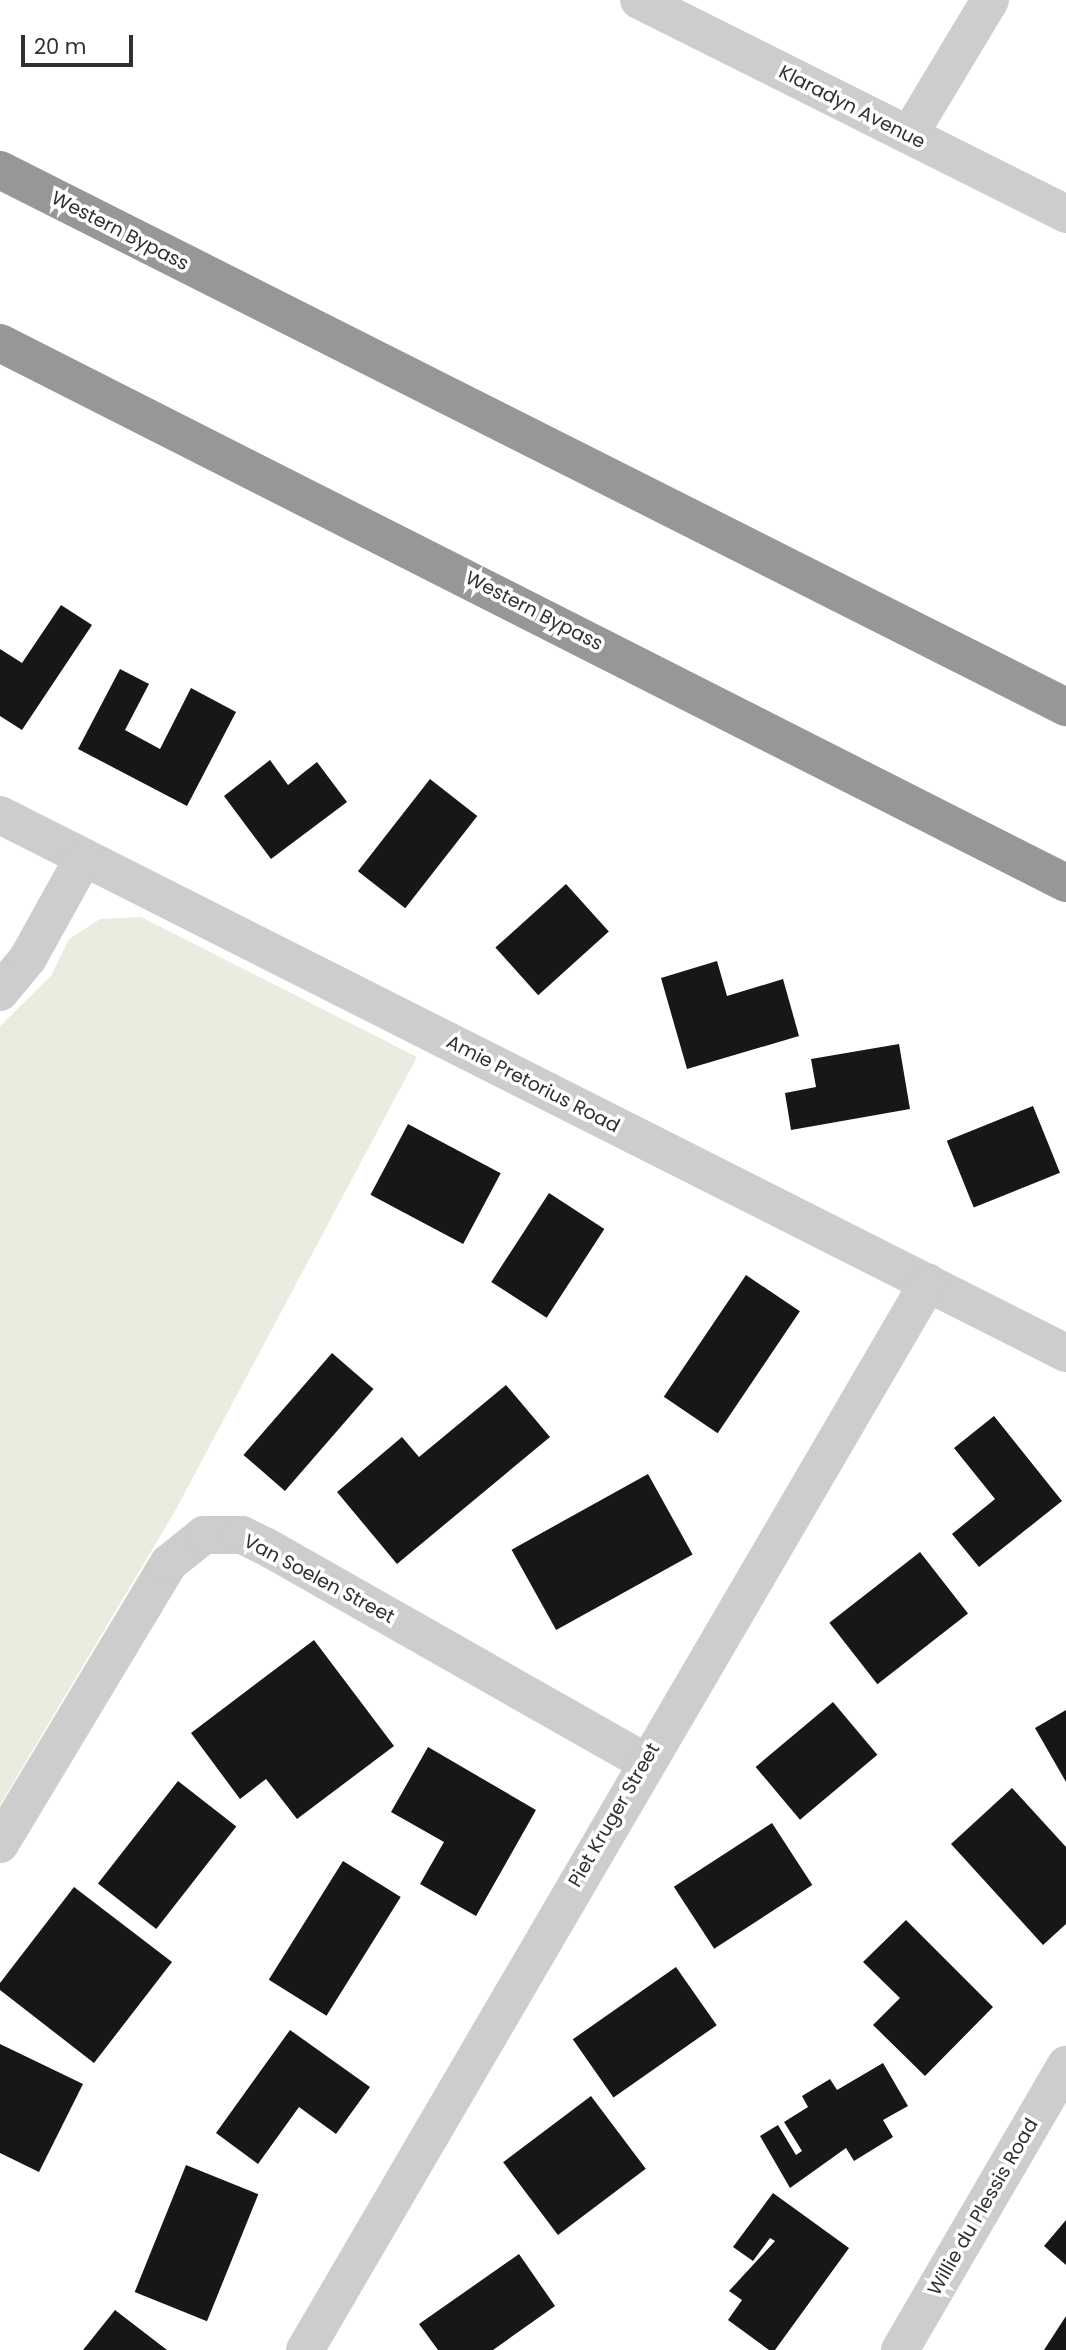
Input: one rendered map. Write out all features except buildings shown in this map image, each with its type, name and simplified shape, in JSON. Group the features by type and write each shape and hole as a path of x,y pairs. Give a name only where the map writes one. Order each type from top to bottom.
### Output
{"highway":[{"name":"Western Bypass","path":"0,170 1066,707"},
{"name":"Western Bypass","path":"0,343 1066,883"}],"street":[{"name":"Klaradyn Avenue","path":"639,0 1066,214"},
{"path":"909,135 990,0"},
{"name":"Amie Pretorius Road","path":"0,815 1066,1353"},
{"path":"0,992 27,958 84,857"},
{"name":"Piet Kruger Street","path":"304,2350 645,1762 928,1283"},
{"name":"Van Soelen Street","path":"0,1844 169,1563 204,1535 242,1535 265,1546 645,1762"},
{"name":"Willie du Plessis Road","path":"900,2350 1066,2065"}],"shaded area":[{"path":"141,917 417,1057 174,1513 0,1805 0,1026 51,976 69,939 100,919"}]}
